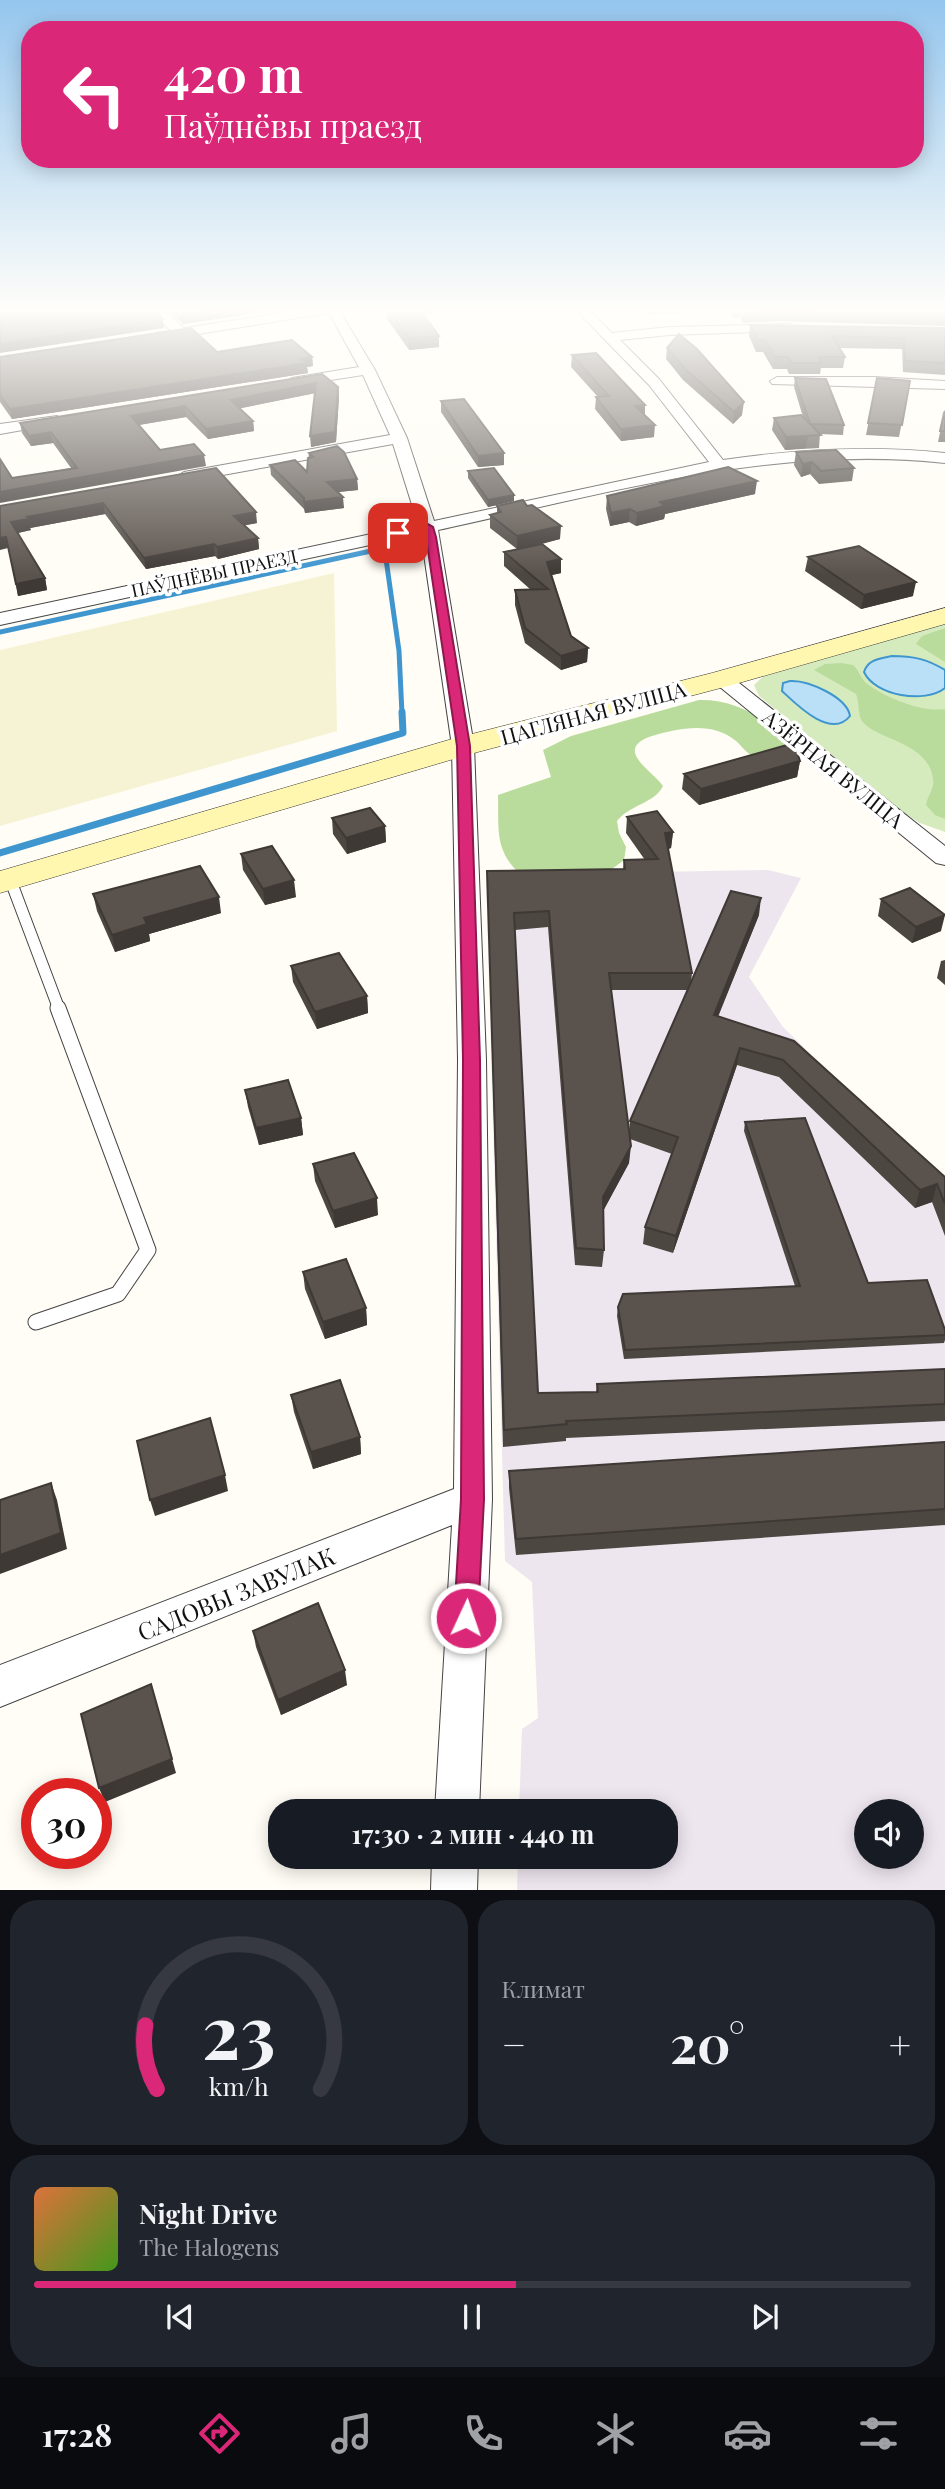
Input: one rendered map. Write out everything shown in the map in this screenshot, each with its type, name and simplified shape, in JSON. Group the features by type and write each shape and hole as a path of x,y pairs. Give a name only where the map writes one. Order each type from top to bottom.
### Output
{"street":[{"path":"381,398 399,438 428,527 463,746 472,1060 473,1499 458,1799"},
{"path":"667,398 719,465"},
{"path":"0,429 68,418"},
{"path":"162,482 399,438"},
{"name":"ПАЎДНЁВЫ ПРАЕЗД","path":"0,619 719,465 805,454 846,452 945,458"},
{"name":"ЦАГЛЯНАЯ ВУЛІЦА","path":"5,881 463,746 722,679 945,616"},
{"name":"АЗЁРНАЯ ВУЛІЦА","path":"722,679 945,858"},
{"name":"САДОВЫ ЗАВУЛАК","path":"0,1686 473,1499"},
{"path":"454,1890 455,1869"}],"lane":[{"path":"5,881 148,1250 118,1294 36,1322"}],"shaded area":[{"path":"334,573 337,731 0,826 0,650"},
{"path":"768,870 801,878 749,977 783,1027 945,1185 945,1890 517,1890 518,1869 678,1869 678,1799 519,1799 522,1729 538,1718 532,1582 505,1561 486,875"}],"green space":[{"path":"945,624 945,832 920,823 904,813 759,696 754,685 766,674"},
{"path":"945,628 945,662 916,644 922,636"},
{"path":"825,664 853,665 866,683 883,694 925,709 945,709 945,819 935,815 926,805 933,779 922,757 869,727 860,718 856,694 814,670"},
{"path":"699,700 726,703 751,713 773,728 793,747 770,756 757,757 727,735 695,728 652,736 641,741 635,747 635,754 663,786 654,796 628,811 617,821 626,847 624,860 612,869 520,874 502,847 498,795 551,777 543,750 571,736"}],"water":[{"path":"892,656 920,659 945,670 945,688 925,696 913,696 889,692 878,687 864,672 868,664 875,660"},
{"path":"783,683 807,683 826,691 842,702 850,716 833,724 814,717 782,691"}],"building":[{"path":"2,398 80,398 10,409"},
{"path":"173,398 240,398 231,400 253,421 206,429 185,406 131,416 160,450 194,444 204,455 0,492 0,459 12,478 77,468 51,432 29,436 20,423"},
{"path":"314,398 337,398 335,432 310,436"},
{"path":"597,398 639,398 645,405 635,406 655,425 621,429"},
{"path":"718,398 741,398 744,402 734,412"},
{"path":"802,398 834,398 844,425 810,424"},
{"path":"873,398 907,398 902,425 868,423"},
{"path":"464,399 504,453 478,456 441,401"},
{"path":"945,411 945,431 940,431 944,413"},
{"path":"801,415 821,435 786,437 774,418"},
{"path":"337,446 344,452 357,479 327,482 343,497 304,502 304,498 270,465 295,460 307,472 308,458 313,457 309,453"},
{"path":"836,450 854,468 821,471 812,462 803,464 796,452"},
{"path":"728,467 757,481 660,502 665,506 637,513 630,509 611,513 607,496"},
{"path":"216,468 256,512 234,516 258,538 144,558 103,503 27,517 29,519 11,522 45,578 16,584 6,537 0,538 0,506"},
{"path":"494,468 514,495 488,500 468,471"},
{"path":"523,500 527,506 532,505 561,526 517,536 490,515 501,512 497,506"},
{"path":"542,544 561,559 547,562 571,636 588,648 561,656 525,628 515,590 548,589 504,552"},
{"path":"859,546 916,582 864,595 808,557"},
{"path":"794,743 800,761 701,789 684,774"},
{"path":"370,808 385,826 346,838 332,818"},
{"path":"657,811 673,832 665,833 692,973 609,973 631,1146 603,1197 604,1250 576,1248 549,911 514,913 538,1393 598,1392 597,1384 945,1369 945,1404 566,1421 567,1424 504,1430 487,871 625,869 624,860 658,859 627,817"},
{"path":"272,846 294,880 263,889 241,854"},
{"path":"200,866 219,897 144,918 147,924 112,935 93,894"},
{"path":"910,888 945,915 916,927 881,899"},
{"path":"731,891 761,898 714,1015 794,1041 945,1177 945,1204 937,1184 920,1190 783,1060 740,1048 676,1236 645,1227 678,1137 630,1121"},
{"path":"339,953 367,996 315,1012 291,966"},
{"path":"288,1080 301,1118 256,1128 245,1090"},
{"path":"805,1118 868,1283 927,1280 945,1335 625,1350 618,1307 623,1294 800,1286 745,1122"},
{"path":"354,1153 377,1198 333,1211 313,1164"},
{"path":"346,1259 366,1308 323,1322 303,1272"},
{"path":"340,1380 360,1437 311,1452 291,1395"},
{"path":"210,1418 225,1475 150,1500 137,1441"},
{"path":"945,1442 945,1509 516,1539 509,1471"},
{"path":"51,1483 61,1533 0,1555 0,1500"},
{"path":"318,1603 345,1670 278,1700 253,1631"},
{"path":"151,1684 172,1759 112,1783 112,1778 97,1778 81,1714"}],"waterway":[{"path":"0,632 371,551 386,559 399,651 402,714"},
{"path":"0,853 403,733 402,712"}],"route":[{"path":"398,533 428,527 463,746 472,1060 473,1499 466,1618"}]}
